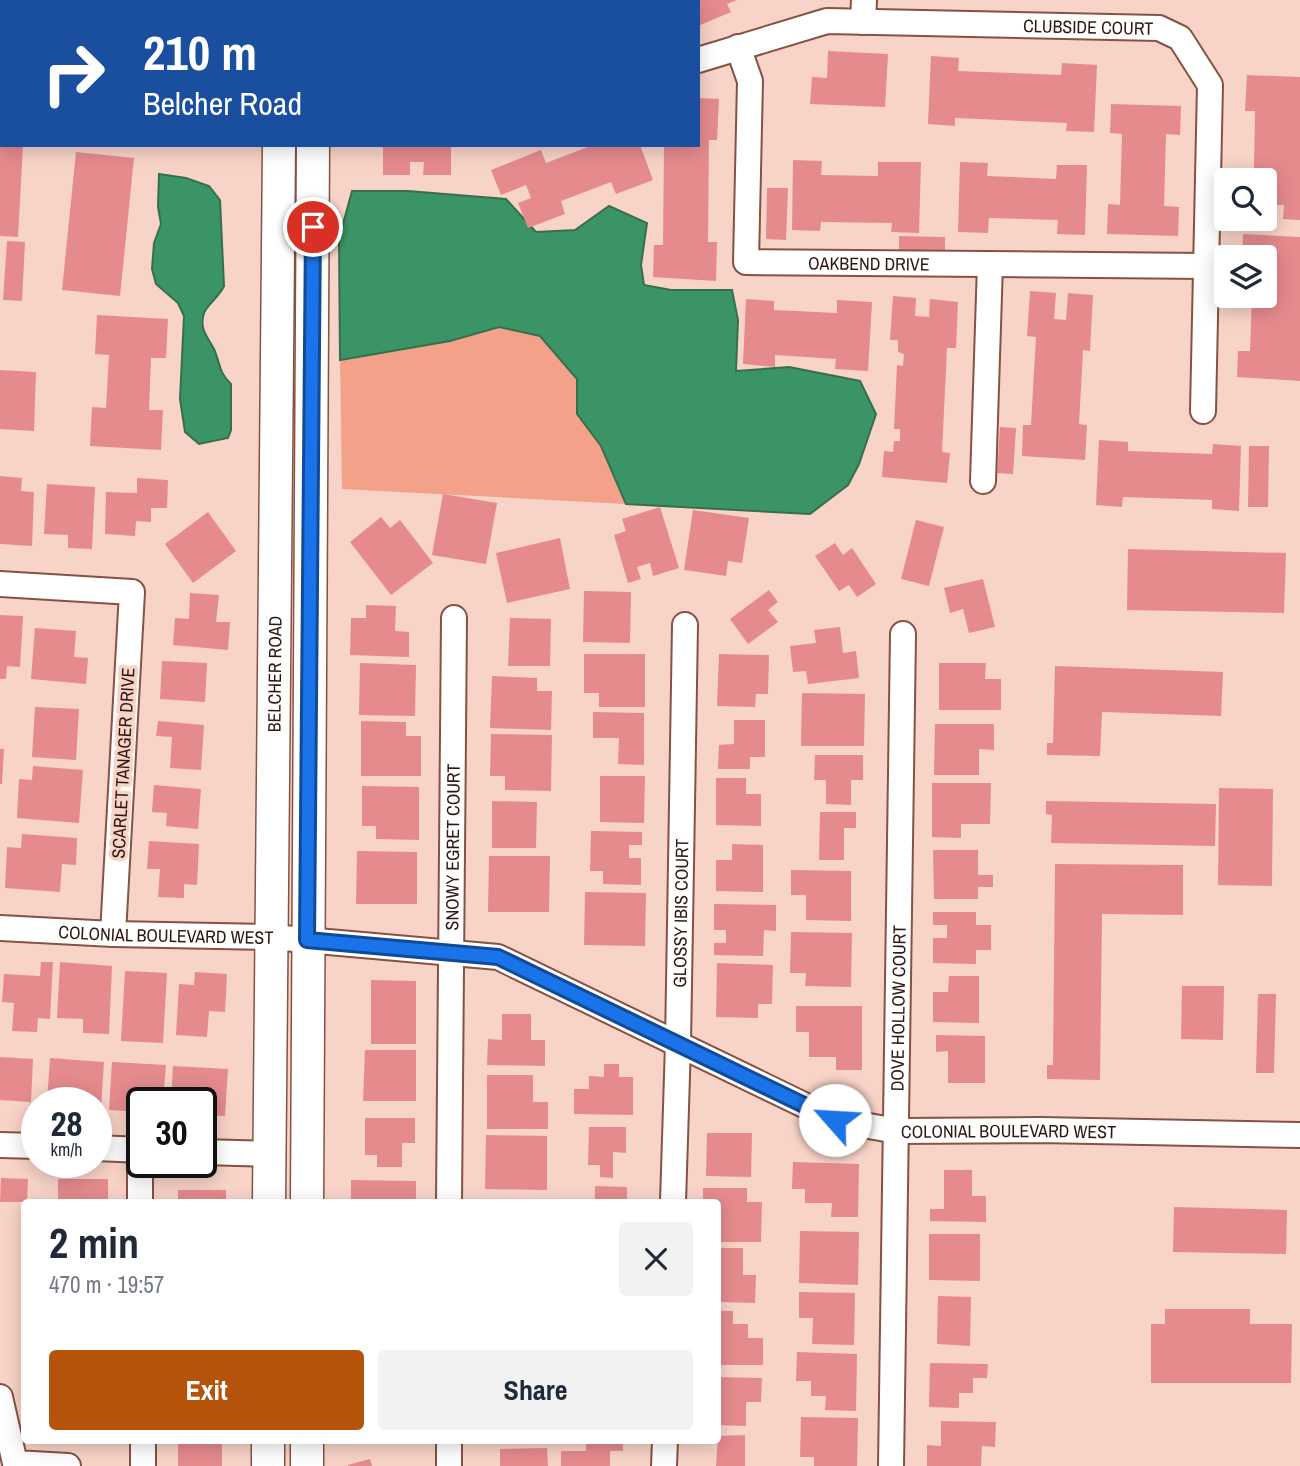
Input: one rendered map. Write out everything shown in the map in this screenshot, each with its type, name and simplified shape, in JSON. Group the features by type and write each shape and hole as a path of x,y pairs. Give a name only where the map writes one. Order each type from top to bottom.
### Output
{"main road":[{"name":"BELCHER ROAD","path":"269,1199 279,147"},
{"name":"BELCHER ROAD","path":"307,1199 313,147"},
{"path":"268,1444 268,1466"},
{"path":"307,1444 307,1466"}],"street":[{"name":"CLUBSIDE COURT","path":"700,59 738,47 827,10 1159,28 1180,38 1210,85 1203,411"},
{"name":"OAKBEND DRIVE","path":"738,47 750,81 747,262 1206,267"},
{"path":"983,481 990,264"},
{"name":"SCARLET TANAGER DRIVE","path":"0,584 132,592 113,934"},
{"name":"SNOWY EGRET COURT","path":"449,1199 454,618"},
{"name":"GLOSSY IBIS COURT","path":"673,1199 685,625"},
{"name":"DOVE HOLLOW COURT","path":"891,1466 903,634"},
{"name":"COLONIAL BOULEVARD WEST","path":"0,928 113,934 272,937 498,957 835,1120 897,1131 1015,1130 1300,1135"},
{"path":"0,1145 21,1146"},
{"path":"217,1152 269,1154"},
{"path":"140,1178 140,1199"},
{"path":"0,1397 15,1463 68,1466"},
{"path":"143,1444 143,1466"},
{"path":"449,1444 449,1466"},
{"path":"664,1466 665,1444"}],"shaded area":[{"path":"159,174 186,178 209,186 220,200 224,286 205,310 202,324 222,372 231,384 231,430 228,438 199,444 185,432 180,399 184,316 178,303 156,284 152,269 154,243 161,224 158,207"},
{"path":"352,191 408,191 506,199 536,232 575,230 609,206 647,223 641,265 644,285 671,290 732,290 738,320 736,371 789,367 860,381 876,414 859,464 848,485 810,514 626,504 601,446 577,414 577,379 540,336 499,327 450,341 340,360 339,239"},
{"path":"499,327 540,336 577,379 577,414 601,446 626,504 342,489 340,360 450,341"}],"building":[{"path":"700,0 737,0 727,4 731,12 700,25"},
{"path":"828,51 888,54 885,107 810,104 812,77 827,78"},
{"path":"931,56 959,58 958,71 1061,75 1062,63 1097,65 1094,132 1066,131 1067,123 955,118 955,126 928,124"},
{"path":"1247,75 1300,77 1300,220 1283,219 1284,205 1277,205 1277,168 1254,168 1255,111 1245,111"},
{"path":"700,98 719,99 717,140 709,140 708,242 717,242 716,281 653,277 654,245 663,245 664,147 700,147"},
{"path":"1111,104 1181,106 1180,135 1166,134 1164,206 1179,207 1178,236 1107,234 1108,204 1120,205 1122,134 1110,133"},
{"path":"0,147 23,147 18,237 0,236"},
{"path":"383,147 451,147 451,175 423,175 424,162 410,162 410,175 383,175"},
{"path":"588,147 641,147 653,180 616,194 611,182 561,201 565,214 528,228 518,203 531,198 526,185 501,195 491,170 541,150 546,163"},
{"path":"76,152 134,158 120,296 62,290"},
{"path":"793,160 822,161 821,175 878,176 878,162 921,162 919,233 891,232 892,223 821,222 820,231 792,230"},
{"path":"960,162 988,163 987,176 1056,179 1057,165 1087,165 1085,235 1057,234 1058,220 989,218 988,233 958,232"},
{"path":"767,188 788,188 786,240 766,239"},
{"path":"1243,234 1300,237 1300,381 1237,377 1238,351 1250,351 1252,308 1277,308 1277,245 1243,245"},
{"path":"899,236 945,237 945,253 899,252"},
{"path":"7,241 25,242 22,301 3,300"},
{"path":"1030,291 1056,293 1054,319 1066,320 1068,293 1093,295 1090,351 1083,350 1079,424 1087,425 1085,460 1022,456 1023,425 1031,425 1036,337 1027,336"},
{"path":"893,296 916,298 915,316 929,317 930,299 958,302 956,348 947,348 942,452 950,453 947,483 882,477 884,451 893,452 894,441 900,441 900,429 894,429 897,365 903,366 904,354 898,352 898,340 890,340"},
{"path":"746,299 774,301 774,310 837,313 837,300 872,302 868,371 835,369 836,359 775,355 775,367 743,364"},
{"path":"97,315 168,319 166,358 151,358 149,410 163,410 161,450 90,446 92,407 106,408 109,355 95,354"},
{"path":"0,370 36,372 34,431 0,429"},
{"path":"1000,427 1016,428 1013,474 997,473"},
{"path":"1099,440 1128,442 1128,451 1212,454 1213,444 1241,446 1239,511 1212,509 1212,500 1123,497 1122,507 1096,505"},
{"path":"1249,446 1269,446 1268,507 1248,507"},
{"path":"0,476 22,478 21,491 34,492 32,546 0,544"},
{"path":"137,478 168,480 167,508 151,508 151,522 136,521 135,536 105,534 106,492 137,493"},
{"path":"47,484 95,487 92,549 68,548 68,535 44,534"},
{"path":"443,494 497,503 486,564 432,555"},
{"path":"660,507 679,568 653,576 650,563 637,567 641,579 628,583 614,535 626,531 622,519"},
{"path":"693,510 749,518 742,563 728,561 726,576 684,570"},
{"path":"208,512 236,551 193,583 165,544"},
{"path":"381,517 390,528 400,520 433,563 391,595 350,542"},
{"path":"916,520 944,527 929,586 901,579"},
{"path":"560,538 570,589 507,603 496,553"},
{"path":"835,543 843,555 852,548 876,584 857,597 849,585 839,591 815,556"},
{"path":"1128,549 1286,553 1284,613 1127,610"},
{"path":"983,579 995,627 969,633 963,609 950,613 944,588"},
{"path":"769,590 778,602 768,610 778,622 748,644 730,619"},
{"path":"584,591 631,592 630,643 583,642"},
{"path":"190,593 219,595 216,622 230,622 228,650 173,645 175,618 189,619"},
{"path":"366,605 396,606 395,631 409,632 409,657 350,655 351,618 366,618"},
{"path":"0,615 23,616 20,667 7,666 6,679 0,679"},
{"path":"510,618 551,619 550,666 508,666"},
{"path":"840,627 843,653 856,651 859,678 808,684 806,671 793,672 790,646 816,643 814,630"},
{"path":"35,628 76,631 74,657 88,658 86,684 31,679"},
{"path":"584,654 645,654 645,707 599,707 599,693 584,693"},
{"path":"719,654 769,655 768,694 756,694 755,707 717,706"},
{"path":"162,661 207,663 205,702 160,699"},
{"path":"360,663 416,665 415,716 359,715"},
{"path":"939,663 986,663 985,679 1001,679 1001,710 939,710"},
{"path":"1055,666 1223,672 1221,716 1102,712 1100,756 1047,755 1047,743 1053,743"},
{"path":"492,676 537,678 537,691 552,691 551,730 490,728"},
{"path":"802,693 865,694 864,746 801,746"},
{"path":"35,707 79,709 76,760 32,757"},
{"path":"593,712 644,713 644,765 618,764 619,738 593,738"},
{"path":"734,720 765,720 765,757 750,757 750,769 718,769 719,745 734,744"},
{"path":"158,721 204,725 201,770 170,768 172,737 156,736"},
{"path":"361,721 406,722 406,736 421,736 421,776 361,776"},
{"path":"935,724 994,724 994,750 979,749 979,775 934,775"},
{"path":"491,734 552,735 551,791 505,790 505,776 490,776"},
{"path":"0,749 4,749 2,784 0,784"},
{"path":"815,755 863,755 863,780 851,780 851,805 826,804 826,780 814,780"},
{"path":"33,766 83,770 79,823 17,818 19,779 32,780"},
{"path":"600,776 645,776 644,823 600,822"},
{"path":"716,778 746,778 746,794 761,794 761,826 716,825"},
{"path":"932,783 991,783 990,824 961,824 961,838 932,837"},
{"path":"154,785 201,789 198,829 166,826 167,813 152,812"},
{"path":"362,786 419,787 419,840 376,839 376,826 362,826"},
{"path":"1219,788 1273,789 1272,886 1218,885"},
{"path":"492,801 537,802 536,848 492,848"},
{"path":"1046,801 1216,804 1215,846 1051,843 1052,815 1046,814"},
{"path":"820,812 856,812 856,828 844,828 844,860 819,860"},
{"path":"591,831 642,832 642,845 629,845 629,858 641,858 641,885 603,884 603,871 590,871"},
{"path":"22,834 77,838 76,865 62,864 60,892 5,888 7,847 21,848"},
{"path":"149,841 199,844 197,885 184,884 184,898 158,897 160,869 147,869"},
{"path":"732,844 763,845 763,892 716,891 716,860 732,860"},
{"path":"933,850 978,850 978,875 993,875 993,887 978,887 978,899 934,899"},
{"path":"357,851 417,852 417,904 356,904"},
{"path":"489,856 550,856 549,912 488,912"},
{"path":"1055,864 1183,865 1183,915 1102,914 1100,1080 1047,1079 1047,1065 1053,1065"},
{"path":"791,870 851,871 851,921 806,920 806,895 791,895"},
{"path":"585,892 646,893 645,946 584,945"},
{"path":"714,904 776,905 776,931 764,930 763,956 714,955 714,943 726,943 726,930 714,930"},
{"path":"933,912 976,912 976,925 991,925 991,950 976,950 976,964 933,963 933,938 947,938 947,925 933,925"},
{"path":"791,932 852,933 851,987 805,986 806,973 790,973"},
{"path":"41,962 53,962 50,1019 38,1018 37,1032 12,1031 14,1003 2,1002 4,974 40,976"},
{"path":"60,962 112,966 109,1034 83,1033 83,1019 57,1018"},
{"path":"717,963 773,965 772,1004 758,1004 758,1018 716,1017"},
{"path":"125,971 167,973 163,1043 121,1041"},
{"path":"195,972 227,974 225,1012 209,1011 207,1037 176,1035 179,984 194,985"},
{"path":"949,976 979,976 979,1023 933,1022 933,992 948,992"},
{"path":"371,980 416,981 416,1044 371,1044"},
{"path":"1182,986 1224,986 1223,1040 1181,1039"},
{"path":"1258,994 1276,994 1274,1073 1256,1073"},
{"path":"796,1006 862,1006 862,1070 836,1070 836,1057 809,1057 809,1032 796,1032"},
{"path":"502,1014 531,1014 531,1040 545,1040 545,1066 487,1065 488,1039 502,1040"},
{"path":"936,1035 985,1036 985,1083 948,1083 948,1051 936,1052"},
{"path":"365,1050 416,1050 416,1101 363,1101"},
{"path":"0,1057 33,1059 32,1087 21,1087 21,1101 0,1100"},
{"path":"50,1058 104,1062 102,1087 48,1087"},
{"path":"112,1062 166,1065 164,1087 126,1087 126,1111 112,1110"},
{"path":"604,1064 619,1064 619,1077 633,1077 633,1115 574,1114 574,1089 589,1089 589,1076 604,1077"},
{"path":"173,1066 228,1069 225,1116 217,1116 217,1087 172,1087"},
{"path":"487,1075 533,1075 533,1102 548,1102 548,1129 487,1129"},
{"path":"365,1118 415,1118 415,1143 402,1143 402,1167 377,1167 377,1155 365,1155"},
{"path":"589,1127 626,1127 626,1153 613,1152 613,1178 600,1177 600,1165 588,1165"},
{"path":"707,1133 752,1133 751,1177 706,1176"},
{"path":"486,1135 547,1136 547,1190 485,1189"},
{"path":"793,1162 859,1164 858,1217 831,1217 832,1203 805,1203 805,1189 792,1189"},
{"path":"944,1170 972,1170 972,1196 986,1196 986,1222 930,1221 930,1209 944,1209"},
{"path":"1,1178 28,1179 27,1199 21,1199 21,1202 0,1202"},
{"path":"58,1179 108,1179 108,1199 58,1199"},
{"path":"351,1180 416,1181 416,1199 351,1199"},
{"path":"595,1186 627,1187 627,1199 595,1199"},
{"path":"703,1188 747,1188 747,1202 762,1202 761,1242 721,1242 721,1199 703,1199"},
{"path":"178,1190 226,1190 226,1199 178,1199"},
{"path":"1174,1207 1287,1210 1286,1254 1173,1252"},
{"path":"800,1231 859,1232 858,1285 799,1283"},
{"path":"929,1234 980,1234 980,1281 929,1280"},
{"path":"721,1248 743,1248 743,1275 756,1275 755,1303 721,1302"},
{"path":"799,1292 855,1293 854,1345 812,1344 813,1318 799,1318"},
{"path":"938,1296 971,1297 970,1346 937,1344"},
{"path":"1165,1309 1250,1309 1250,1324 1292,1324 1291,1383 1151,1383 1151,1324 1165,1324"},
{"path":"721,1311 733,1311 733,1324 748,1324 748,1338 763,1338 763,1365 721,1365"},
{"path":"797,1352 857,1354 856,1411 825,1410 826,1396 811,1396 811,1381 796,1381"},
{"path":"930,1363 988,1364 987,1378 973,1378 973,1393 959,1393 959,1408 929,1407"},
{"path":"721,1377 762,1378 761,1402 746,1402 746,1426 721,1425"},
{"path":"801,1417 858,1418 857,1466 814,1466 814,1457 800,1457"},
{"path":"941,1421 996,1422 995,1447 982,1446 981,1466 927,1466 927,1445 941,1446"},
{"path":"745,1435 745,1466 716,1466 717,1444 721,1444 721,1436"},
{"path":"178,1444 222,1444 222,1466 178,1466"},
{"path":"586,1444 623,1444 623,1451 610,1451 610,1466 561,1466 561,1451 586,1451"},
{"path":"547,1448 548,1466 500,1466 500,1449"},
{"path":"370,1459 372,1466 348,1466 348,1465"}],"route":[{"path":"313,227 307,940 498,957 835,1120"}]}
